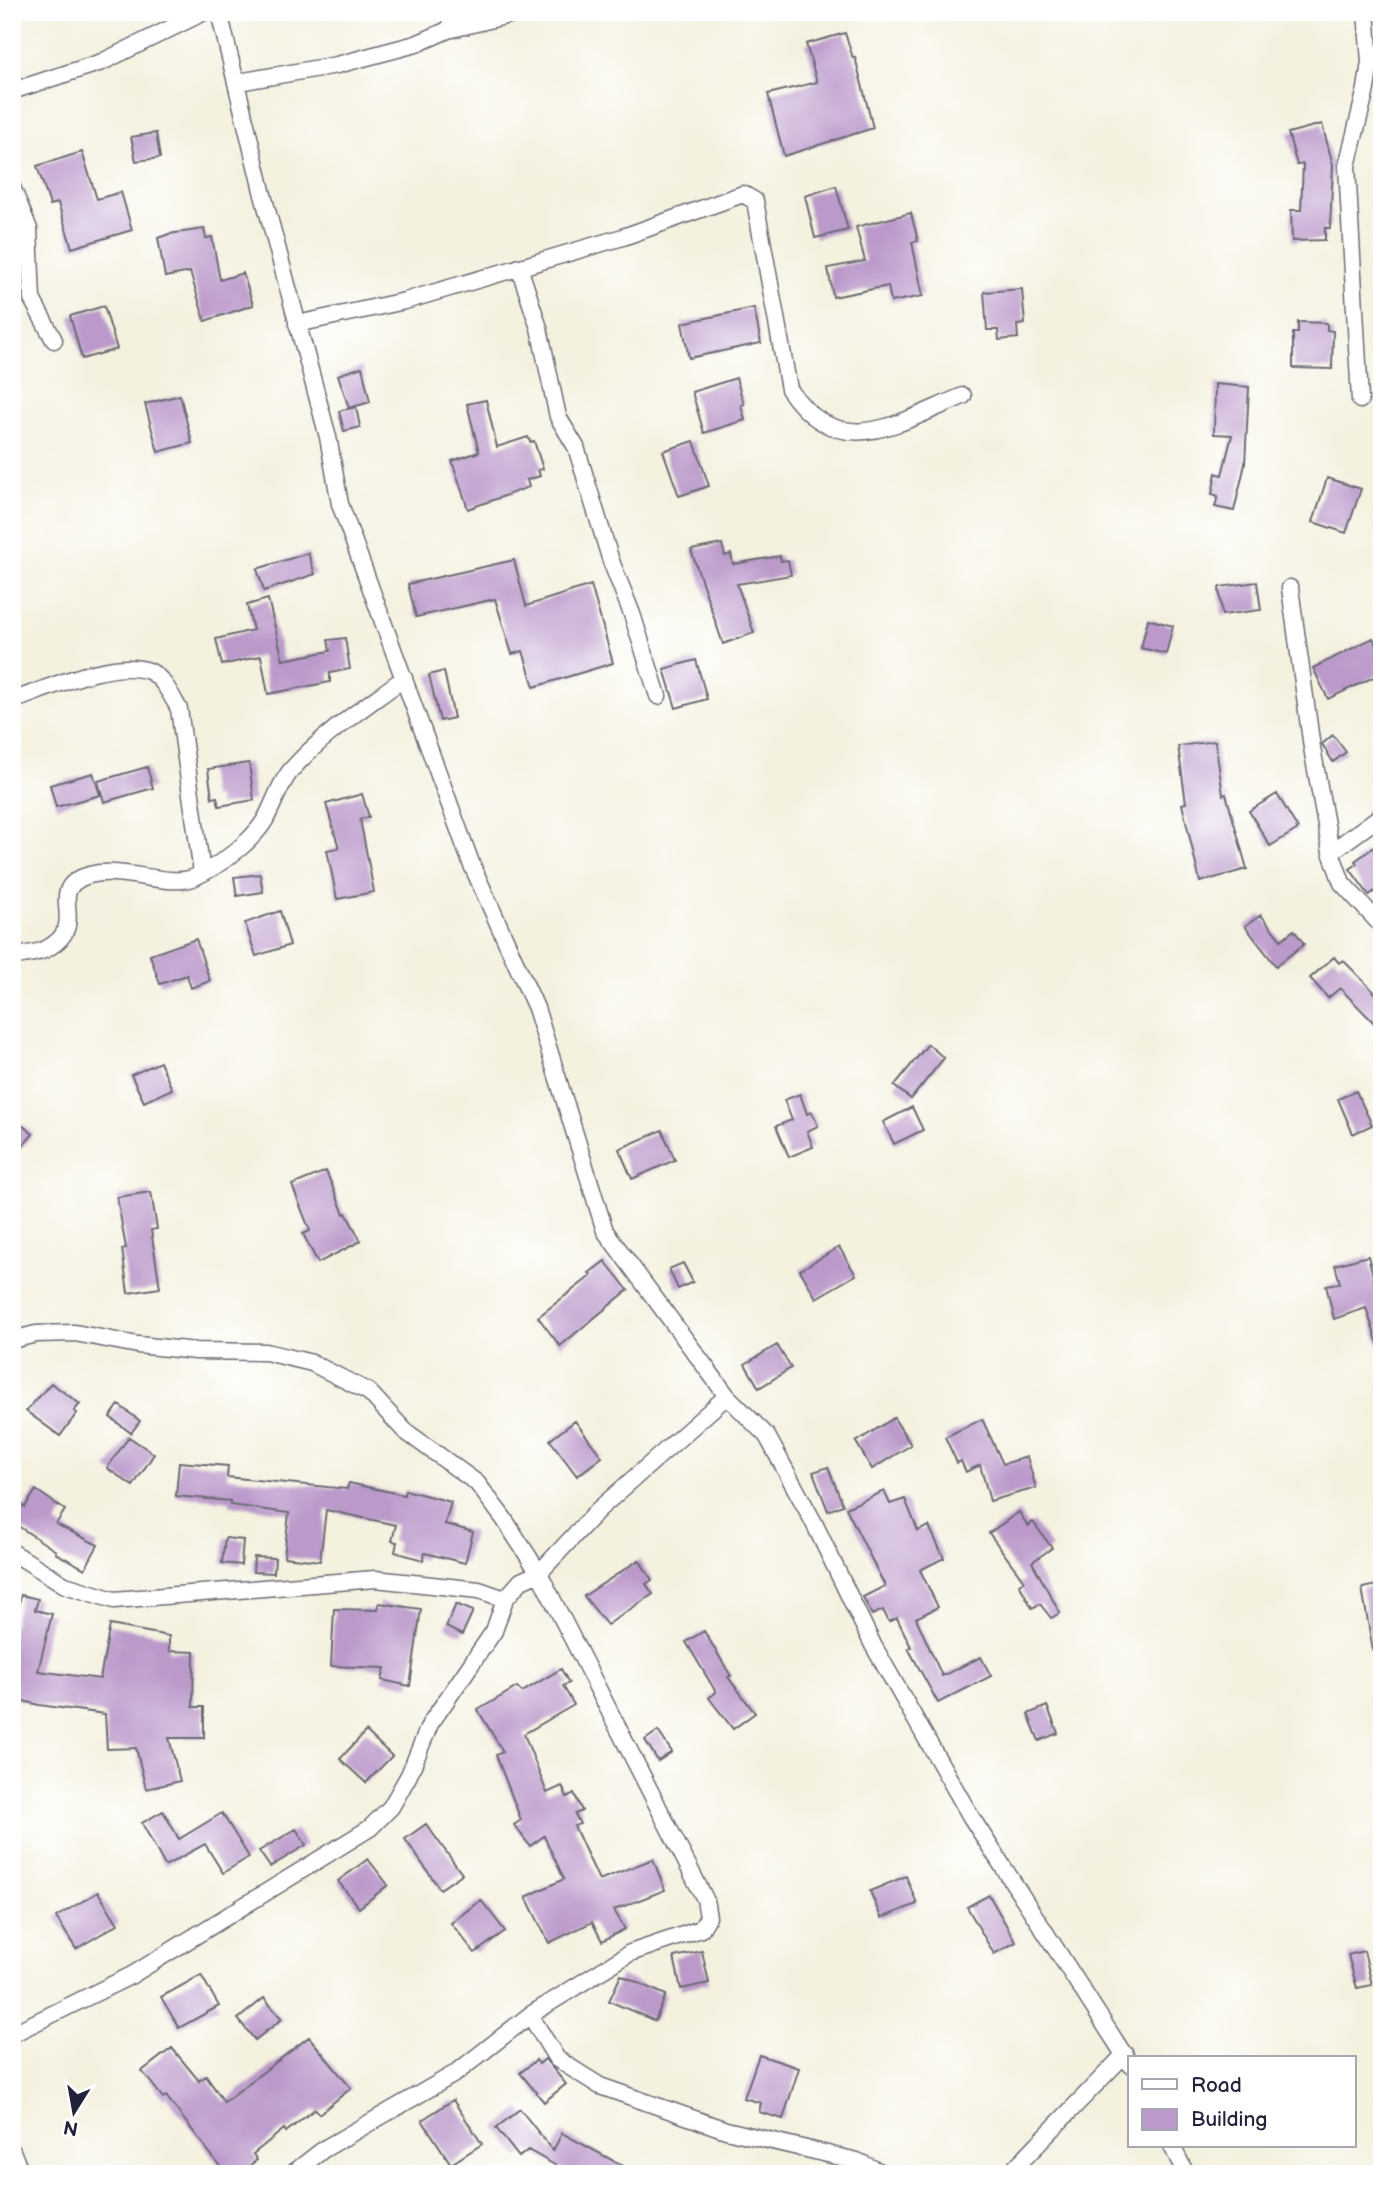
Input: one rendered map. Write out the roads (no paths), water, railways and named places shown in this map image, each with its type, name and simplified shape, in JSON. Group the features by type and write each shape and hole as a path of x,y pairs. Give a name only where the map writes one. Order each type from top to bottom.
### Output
{"street":[{"path":"12,91 102,62 204,12"},
{"path":"219,12 328,437 340,504 471,863 536,1008 605,1231 727,1396 767,1436 813,1521 873,1645 971,1816 1127,2059 1009,2174"},
{"path":"448,30 458,12"},
{"path":"238,82 337,65 416,44 448,30 522,12"},
{"path":"1360,400 1347,166 1367,80 1366,12"},
{"path":"12,187 29,229 32,299 54,340"},
{"path":"297,324 405,301 624,237 743,194 755,201 789,389 801,406 845,433 877,430 963,396"},
{"path":"519,267 539,327 558,417 576,447 611,561 632,614 658,696"},
{"path":"1290,588 1331,852 1342,883 1382,926"},
{"path":"12,701 87,676 129,667 151,672 168,689 179,709 202,873"},
{"path":"12,957 47,949 65,933 69,926 66,893 72,883 84,876 135,873 185,880 202,873 253,835 291,770 325,738 404,678"},
{"path":"1331,852 1382,815"},
{"path":"12,1340 36,1334 75,1332 149,1347 266,1352 312,1363 369,1392 405,1431 477,1483 539,1573 700,1887 708,1917 701,1929 629,1953 530,2015 456,2073 324,2149 292,2174"},
{"path":"12,2034 132,1975 370,1828 391,1807 409,1776 430,1724 494,1631 505,1599 521,1581 539,1573 598,1510 727,1396"},
{"path":"12,1552 65,1586 114,1600 376,1579 479,1590 505,1599"},
{"path":"530,2015 557,2059 600,2086 674,2114 857,2161 885,2174"},
{"path":"12,2151 22,2174"}]}
